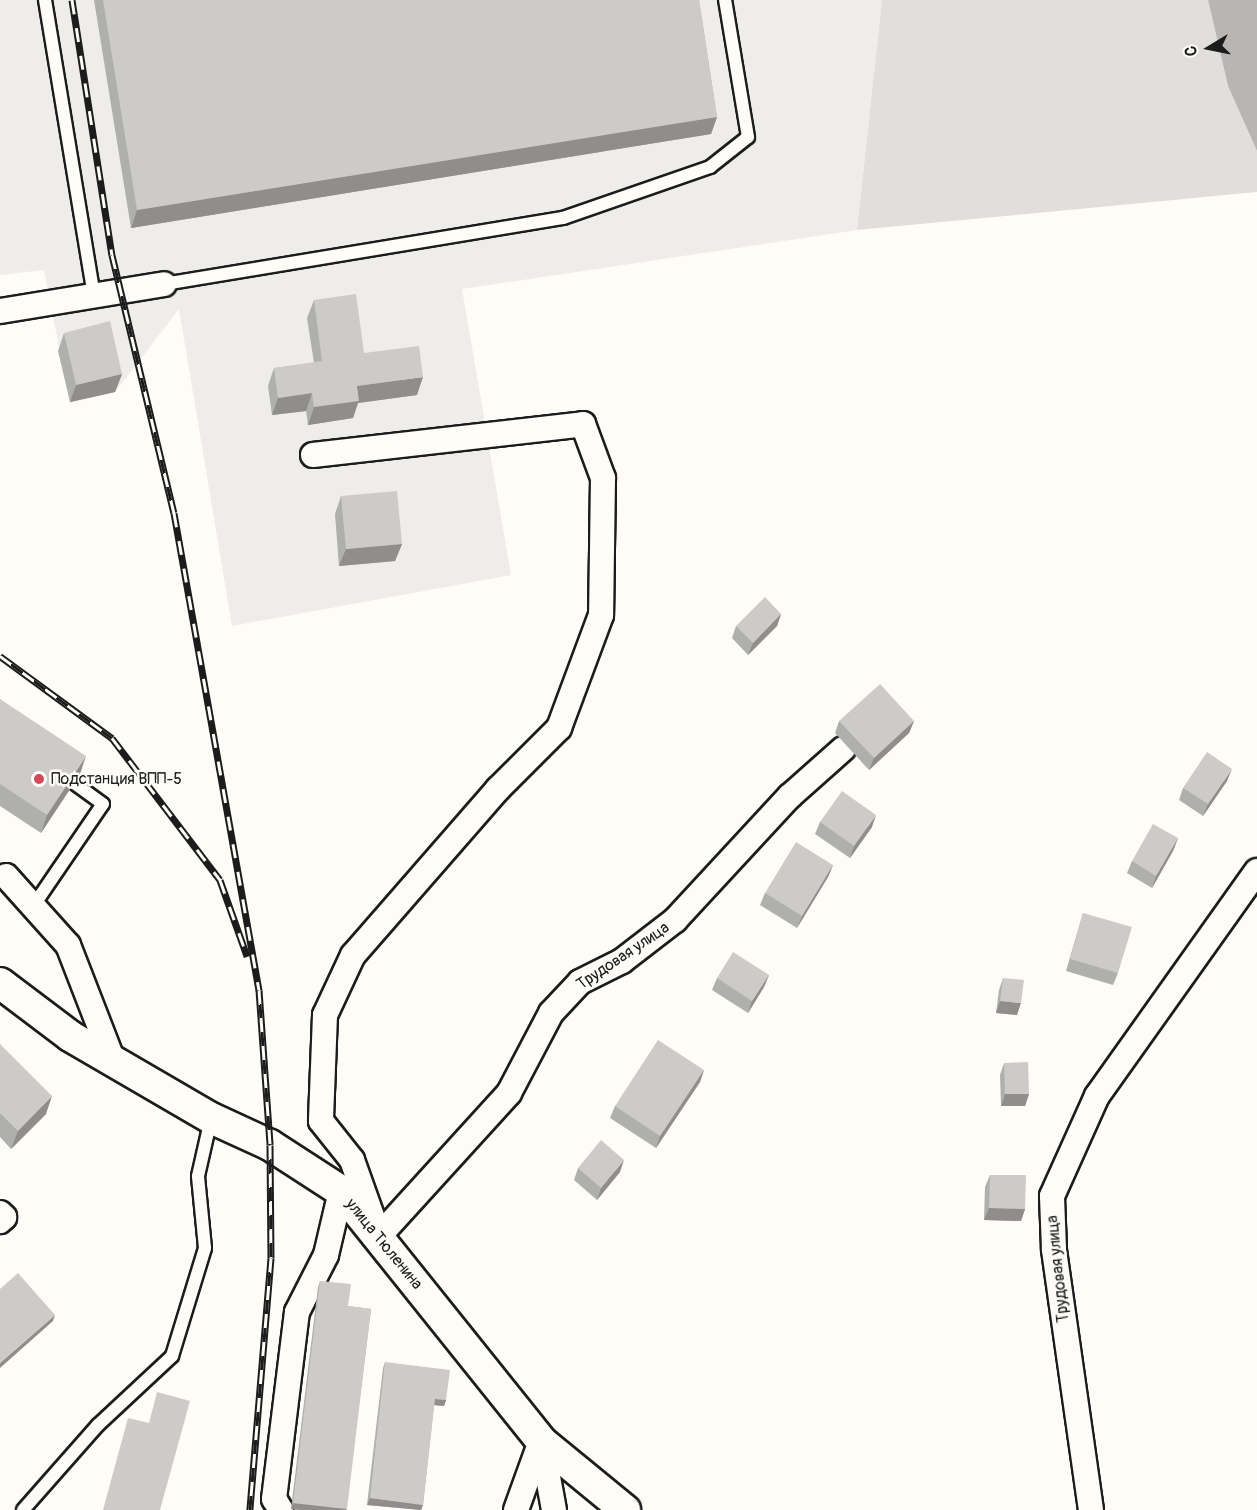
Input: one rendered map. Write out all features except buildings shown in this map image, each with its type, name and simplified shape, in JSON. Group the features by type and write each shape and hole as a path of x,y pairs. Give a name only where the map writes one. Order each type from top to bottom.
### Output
{"street":[{"path":"0,311 164,284"},
{"path":"313,455 583,424 603,478 601,615 559,728 498,789 353,955 325,1015 321,1121 351,1160 379,1236"},
{"name":"Трудовая улица","path":"379,1236 509,1093 551,1013 580,982 622,961 675,921 790,796 843,749"},
{"name":"Трудовая улица","path":"1091,1510 1054,1249 1052,1196 1097,1096 1257,871"},
{"path":"3,873 68,945 112,1061"},
{"name":"улица Тюленина","path":"0,983 70,1036 211,1118 270,1145 341,1191 541,1441 625,1510"},
{"path":"281,1510 274,1499 297,1312 326,1256 341,1191"},
{"path":"0,1213 4,1217 0,1221"},
{"path":"516,1510 541,1441"},
{"path":"541,1441 554,1510"}],"lane":[{"path":"45,0 94,296"},
{"path":"164,284 563,218 710,167 748,137 725,0"},
{"path":"34,905 103,804 74,783"},
{"path":"23,1510 98,1425 172,1356 205,1248 198,1176 211,1118"}],"shaded area":[{"path":"0,0 882,0 857,230 462,289 511,575 232,626 179,309 115,392 70,403 44,270 0,275"},
{"path":"882,0 1208,0 1228,86 1257,151 1257,192 857,230"},
{"path":"1208,0 1257,0 1257,151 1228,86"}],"railway":[{"path":"72,0 112,255 174,513 259,990 270,1145 271,1258 250,1510"},
{"path":"0,656 112,738 220,880 247,956"}],"place":[{"name":"Подстанция ВПП-5","path":"39,779"}]}
